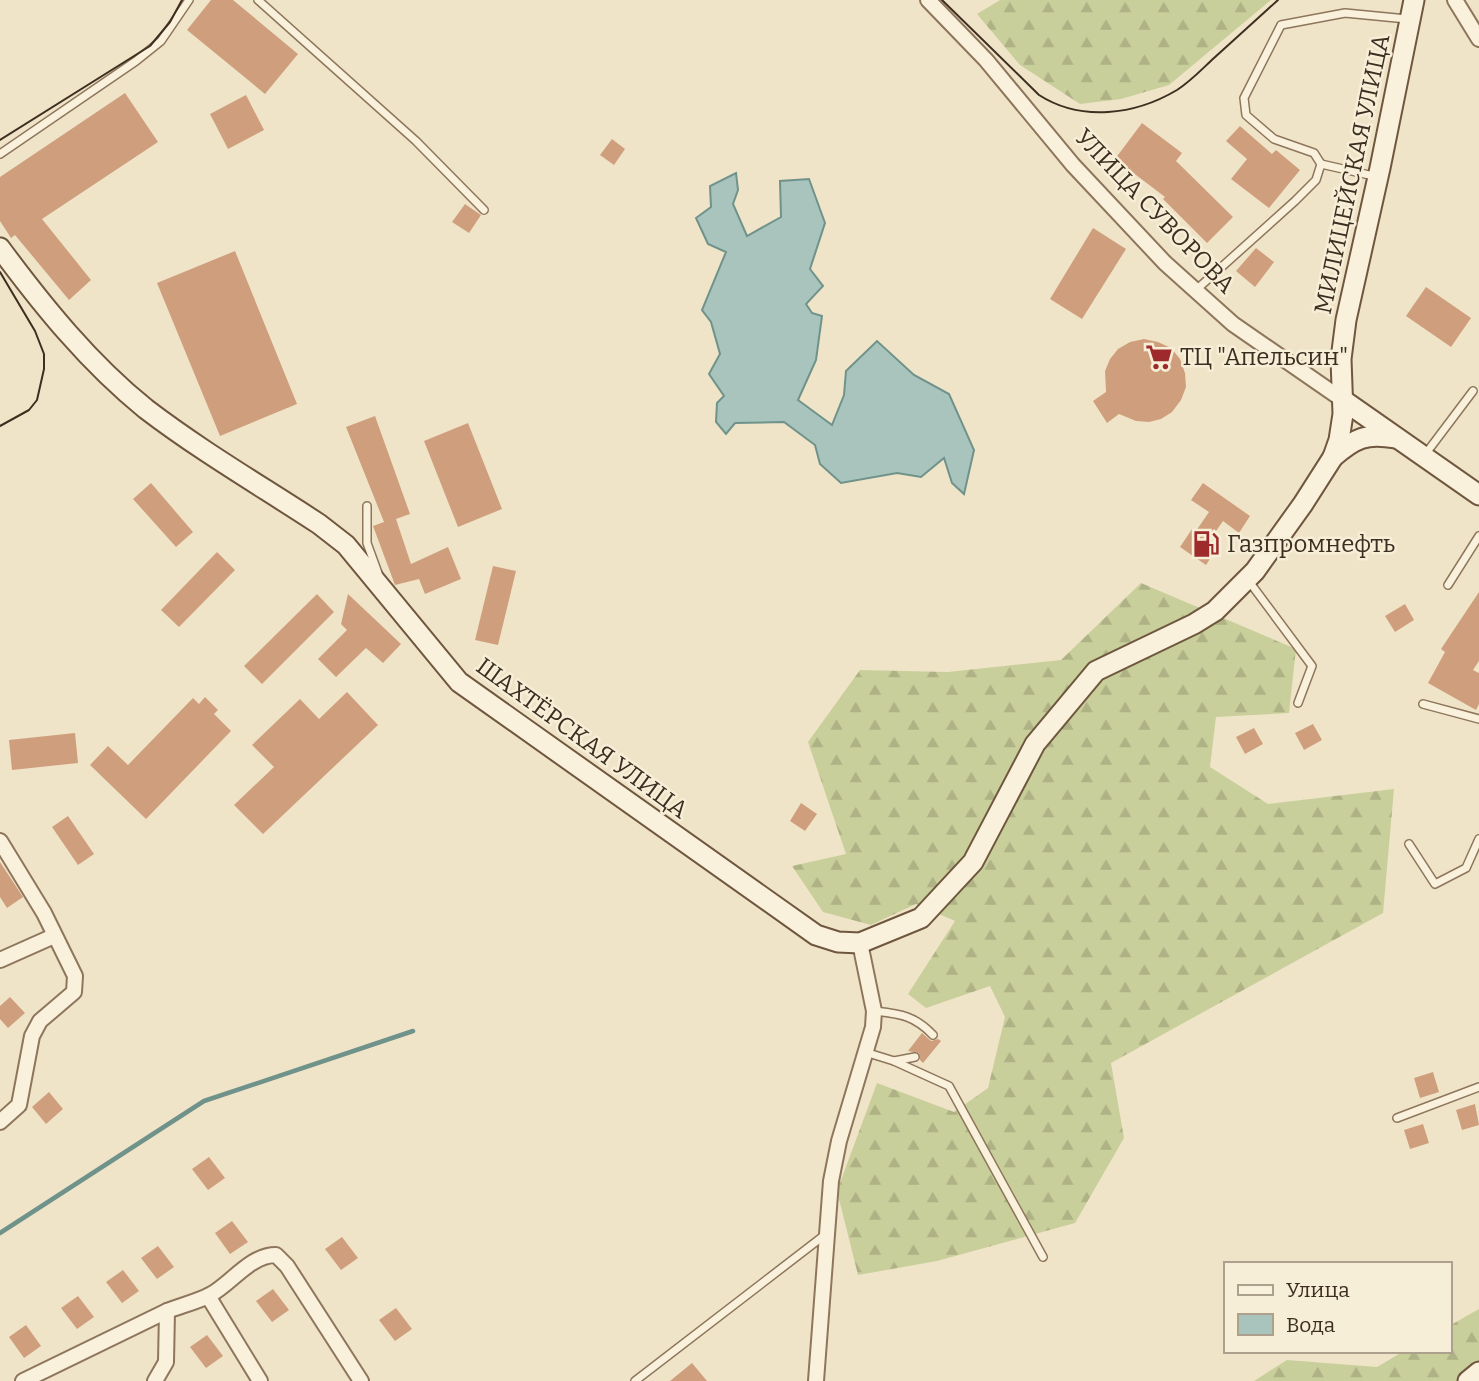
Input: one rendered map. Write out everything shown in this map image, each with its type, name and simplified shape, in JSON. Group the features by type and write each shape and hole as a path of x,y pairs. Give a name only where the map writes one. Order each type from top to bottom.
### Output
{"main road":[{"name":"МИЛИЦЕЙСКАЯ УЛИЦА","path":"1333,457 1342,427 1341,359 1346,320 1411,10"},
{"name":"ШАХТЁРСКАЯ УЛИЦА","path":"0,248 41,303 74,341 136,399 346,545 459,682 816,935 838,942 860,943"},
{"name":"УЛИЦА СУВОРОВА","path":"1343,400 1479,495"},
{"path":"860,943 921,918 973,862 1035,744 1096,671 1194,624 1215,611 1248,579 1303,504 1333,457 1361,437 1376,435 1398,439"},
{"path":"1468,1381 1479,1372"}],"street":[{"name":"УЛИЦА СУВОРОВА","path":"928,0 986,60 1073,165 1165,263 1233,324 1343,400"},
{"path":"1455,0 1479,39"},
{"path":"0,841 44,913 75,976 74,992 40,1021 32,1035 19,1105 0,1122"},
{"path":"0,960 54,936"},
{"path":"816,1381 831,1181 839,1141 873,1027 874,1010 860,943"},
{"path":"23,1381 167,1311 208,1296 264,1255 276,1255 287,1266 361,1381"},
{"path":"208,1296 260,1381"},
{"path":"155,1381 166,1362 167,1311"}],"lane":[{"path":"0,154 153,48 161,41 189,0"},
{"path":"258,0 416,141 484,210"},
{"path":"1378,177 1321,164 1314,153 1274,139 1246,115 1244,98 1281,25 1345,13 1411,10"},
{"path":"1195,290 1295,201 1316,180 1321,164"},
{"path":"1423,457 1473,391"},
{"path":"367,506 368,543 386,594"},
{"path":"1448,585 1479,536"},
{"path":"1248,579 1312,666 1298,703"},
{"path":"1423,704 1479,719"},
{"path":"1409,844 1435,884 1466,868 1479,839"},
{"path":"874,1010 908,1015 933,1035"},
{"path":"864,1052 894,1061 949,1086 1043,1257"},
{"path":"894,1061 915,1056"},
{"path":"1397,1118 1479,1087"},
{"path":"635,1381 827,1234"}],"green space":[{"path":"1000,0 1271,0 1169,85 1121,99 1080,104 1020,65 977,14"},
{"path":"1141,583 1296,649 1289,713 1216,717 1210,767 1268,804 1394,789 1383,913 1111,1063 1124,1138 1075,1223 937,1261 858,1275 837,1191 877,1083 954,1112 988,1088 1005,1017 990,986 926,1008 908,994 955,921 916,904 871,925 823,912 792,866 846,854 808,742 860,670 948,672 1061,660"},
{"path":"1479,1309 1479,1381 1254,1381 1287,1360 1377,1367 1401,1353 1451,1353 1451,1325"}],"water":[{"path":"736,173 738,190 733,204 747,236 781,217 780,181 809,179 825,223 810,269 823,286 806,304 812,313 822,316 816,360 798,400 832,425 844,395 846,371 877,341 914,375 949,394 974,450 964,494 952,483 944,458 921,477 897,473 841,483 820,464 815,445 784,422 735,423 726,434 716,422 717,403 724,396 709,374 720,354 711,322 702,310 726,252 708,244 696,218 711,207 710,186"}],"building":[{"path":"211,0 233,0 298,54 265,94 187,30"},
{"path":"125,93 158,142 42,219 91,280 69,300 15,235 11,238 0,221 0,177"},
{"path":"246,95 264,130 228,149 210,114"},
{"path":"1142,123 1182,153 1176,161 1233,217 1207,243 1163,199 1165,197 1115,159"},
{"path":"1240,126 1272,154 1276,150 1300,170 1269,208 1231,179 1247,159 1226,141"},
{"path":"612,139 625,149 614,165 600,155"},
{"path":"465,204 481,215 469,233 452,222"},
{"path":"1093,228 1126,249 1082,319 1050,299"},
{"path":"1256,248 1274,262 1255,287 1236,271"},
{"path":"235,251 297,404 220,436 157,283"},
{"path":"1426,287 1471,318 1451,347 1406,316"},
{"path":"1144,339 1171,348 1180,359 1186,387 1181,400 1172,412 1161,419 1136,421 1119,414 1107,423 1093,401 1106,392 1105,371 1110,359 1118,349 1130,342"},
{"path":"375,416 410,514 396,519 411,564 448,547 461,579 425,594 419,579 395,585 373,526 384,522 346,427"},
{"path":"468,423 502,509 458,527 424,441"},
{"path":"151,483 193,532 176,547 133,499"},
{"path":"1203,483 1250,516 1239,533 1223,521 1209,541 1218,546 1206,565 1180,547 1192,529 1196,531 1209,512 1191,500"},
{"path":"217,552 235,570 179,627 161,610"},
{"path":"493,566 516,571 498,645 475,640"},
{"path":"1479,592 1479,661 1473,670 1479,673 1479,704 1476,710 1428,683 1445,652 1441,649"},
{"path":"317,594 334,612 262,684 244,666"},
{"path":"348,594 401,644 383,663 366,648 336,677 318,659 347,630 341,624"},
{"path":"1405,604 1414,620 1395,632 1385,616"},
{"path":"347,692 378,725 263,834 234,805 274,767 252,745 300,699 319,719"},
{"path":"205,697 218,710 214,714 231,731 146,819 90,765 108,746 128,765 193,698 199,704"},
{"path":"1313,724 1322,740 1304,750 1295,733"},
{"path":"1254,728 1263,744 1245,754 1236,737"},
{"path":"75,733 78,763 12,770 9,740"},
{"path":"801,803 817,814 805,831 790,821"},
{"path":"68,816 94,854 78,865 52,827"},
{"path":"0,862 23,897 7,908 0,897"},
{"path":"10,997 25,1013 8,1028 0,1019 0,1006"},
{"path":"922,1033 931,1041 941,1041 923,1063 919,1053 908,1051"},
{"path":"1433,1072 1439,1092 1420,1098 1414,1078"},
{"path":"49,1092 63,1109 46,1124 32,1107"},
{"path":"1475,1104 1479,1125 1462,1130 1456,1110"},
{"path":"1423,1124 1429,1143 1410,1149 1404,1130"},
{"path":"209,1157 225,1178 208,1190 192,1169"},
{"path":"232,1221 248,1242 230,1254 215,1233"},
{"path":"342,1237 358,1258 341,1270 325,1249"},
{"path":"158,1246 174,1267 157,1279 141,1258"},
{"path":"123,1270 139,1291 122,1303 106,1282"},
{"path":"273,1289 289,1310 272,1322 256,1301"},
{"path":"78,1296 94,1317 77,1329 61,1308"},
{"path":"396,1308 412,1329 395,1341 379,1320"},
{"path":"26,1325 41,1346 24,1358 9,1337"},
{"path":"207,1335 223,1356 206,1368 190,1347"},
{"path":"692,1363 707,1381 670,1381"}],"waterway":[{"path":"0,1233 204,1101 413,1031"}],"tram line":[{"path":"0,140 150,46 170,22 182,0"},
{"path":"942,0 1039,95 1055,104 1090,112 1126,110 1177,90 1278,0"},
{"path":"0,272 35,331 44,354 44,369 37,400 29,410 0,426"}],"place":[{"name":"ТЦ \"Апельсин\"","path":"1159,357"},
{"name":"Газпромнефть","path":"1206,544"}]}
